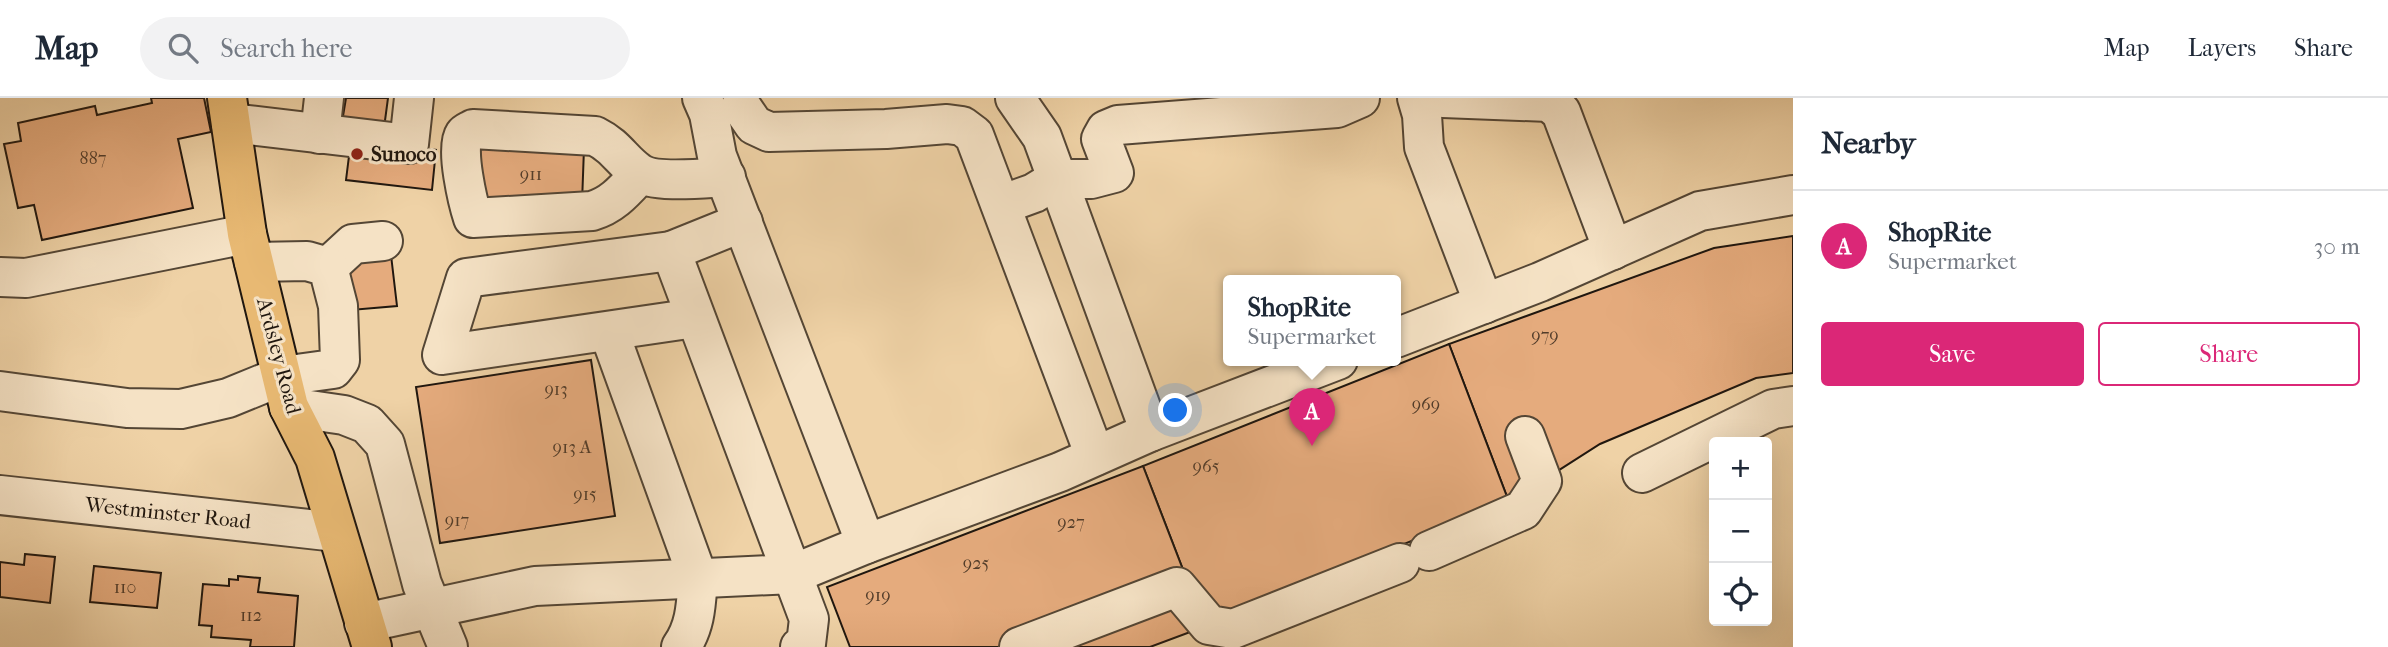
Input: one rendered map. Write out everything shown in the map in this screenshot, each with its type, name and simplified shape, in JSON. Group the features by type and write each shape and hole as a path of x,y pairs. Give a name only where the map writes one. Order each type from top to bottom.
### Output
{"main road":[{"name":"Ardsley Road","path":"229,110 250,248 286,391 315,458 368,635"}],"street":[{"path":"229,110 322,116 409,144 414,98"},
{"path":"702,98 709,114 717,156 866,544"},
{"path":"1015,98 1042,137 1150,432"},
{"path":"1040,98 1042,137"},
{"path":"1393,98 1403,122 1424,147"},
{"path":"1417,98 1422,115 1424,147 1483,304"},
{"path":"1459,99 1549,102 1561,112 1613,250"},
{"path":"726,177 736,150 743,102"},
{"path":"743,102 754,125 769,132 798,133 947,124 962,126 974,135 1095,456"},
{"path":"1001,205 1034,193 1057,179 1091,179 1114,173 1101,139 1106,130 1118,125 1348,103"},
{"path":"640,174 674,180 726,177"},
{"path":"1401,336 1613,250 1700,211 1793,195"},
{"path":"695,318 442,355 466,278 671,251 743,222"},
{"path":"328,267 354,244 383,242"},
{"path":"0,277 26,278 250,248 328,267"},
{"path":"671,251 809,619 806,644 800,647"},
{"path":"0,391 127,408 181,409 228,398 286,391 332,369 340,360 338,306 328,267"},
{"path":"609,332 698,578 695,620 681,647"},
{"path":"368,635 433,609 534,586 793,574 1322,366"},
{"path":"286,391 367,424 384,444 422,584 448,647"},
{"path":"1642,473 1773,409 1793,406"},
{"path":"1020,647 1177,587 1209,625 1233,629 1415,557 1523,510 1542,481 1525,436"},
{"name":"Westminster Road","path":"0,495 336,532"}],"building":[{"path":"151,98 204,98 211,132 178,139 193,208 42,240 34,205 18,208 4,144 21,141 18,123 95,106 97,115 152,103"},
{"path":"346,98 388,98 384,128 342,122"},
{"path":"351,140 436,150 432,190 346,180"},
{"path":"479,144 584,148 582,203 478,200"},
{"path":"1793,236 1793,373 1756,378 1600,444 1509,502 1449,344 1714,248"},
{"path":"391,255 397,306 351,310 345,260"},
{"path":"1449,344 1509,502 1204,624 1143,466 1394,366 1401,366 1401,363"},
{"path":"591,360 615,516 440,543 416,387"},
{"path":"1143,466 1204,624 1209,625 1150,647 850,647 827,587"},
{"path":"25,554 55,557 50,603 0,597 0,562 24,565"},
{"path":"94,566 161,573 157,608 90,602"},
{"path":"238,576 260,578 258,592 298,596 294,647 250,647 251,640 211,637 212,626 199,625 203,584 229,586 229,579 238,580"}],"place":[{"name":"Sunoco","path":"357,154"},
{"name":"ShopRite","path":"1312,446"}]}
